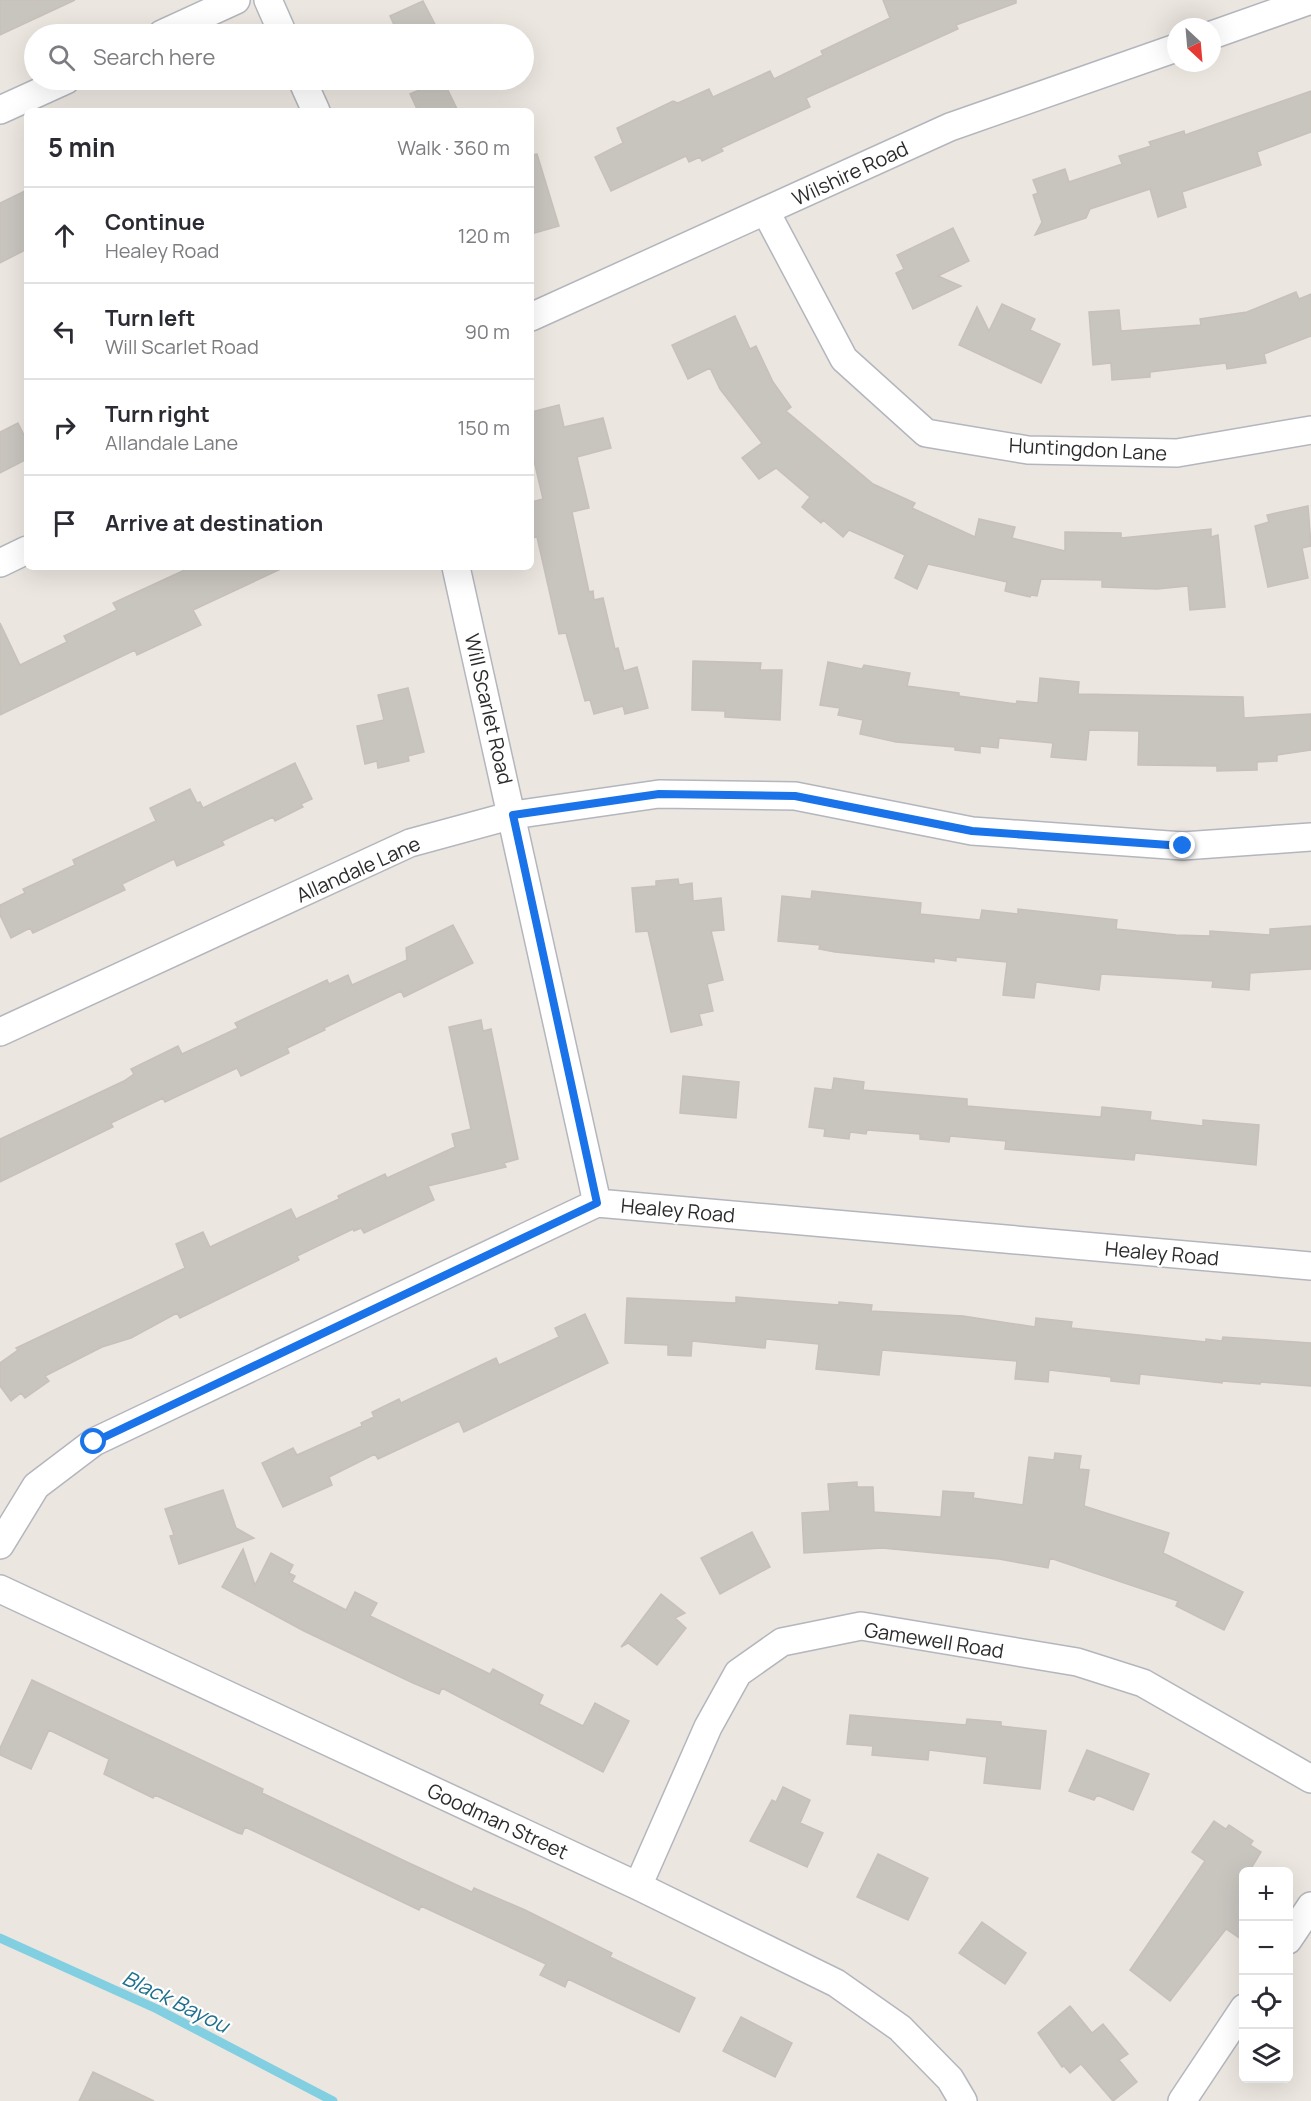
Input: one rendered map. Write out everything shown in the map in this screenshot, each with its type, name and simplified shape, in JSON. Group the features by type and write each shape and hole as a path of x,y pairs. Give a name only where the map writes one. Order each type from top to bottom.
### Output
{"street":[{"path":"184,24 236,0"},
{"path":"268,0 279,24"},
{"path":"1221,32 1311,0"},
{"name":"Wilshire Road","path":"534,315 766,212 950,127 1167,51"},
{"path":"0,110 44,90"},
{"path":"307,90 315,108"},
{"name":"Huntingdon Lane","path":"766,212 844,359 926,433 1028,450 1177,453 1311,430"},
{"path":"0,563 24,551"},
{"name":"Will Scarlet Road","path":"457,570 513,815 597,1203"},
{"name":"Allandale Lane","path":"0,1032 410,843 513,815 659,794 795,796 972,831 1183,846 1311,837"},
{"name":"Healey Road","path":"0,1545 36,1486 94,1442 597,1203 1311,1266"},
{"name":"Goodman Street","path":"0,1589 638,1886 836,1983 900,2028 950,2079 963,2101"},
{"name":"Gamewell Road","path":"638,1886 708,1727 738,1673 782,1641 861,1626 1077,1662 1143,1683 1311,1779"},
{"path":"1293,1933 1311,1906"},
{"path":"1182,2101 1239,2016"}],"building":[{"path":"0,0 75,0 0,35"},
{"path":"883,0 1016,0 1016,3 956,25 958,29 806,98 810,107 721,148 723,151 702,161 700,157 689,162 686,156 611,191 595,157 623,143 617,128 673,101 678,103 709,89 713,97 770,71 774,79 823,55 821,51 890,18"},
{"path":"423,1 435,24 394,24 390,16"},
{"path":"419,90 448,90 457,108 417,108 410,94"},
{"path":"1311,91 1311,132 1257,152 1261,165 1182,192 1186,207 1158,217 1150,189 1090,209 1086,218 1035,235 1042,222 1033,195 1038,193 1033,180 1065,169 1069,182 1122,164 1119,156 1151,146 1149,142 1184,131 1185,135"},
{"path":"534,154 537,154 559,226 534,233"},
{"path":"24,191 24,251 0,263 0,203"},
{"path":"953,228 969,261 938,276 961,286 913,309 896,273 904,269 897,255"},
{"path":"1296,292 1299,299 1311,294 1311,336 1264,354 1266,363 1227,369 1226,363 1150,372 1150,377 1112,380 1111,363 1093,365 1089,312 1119,310 1121,331 1201,325 1200,319 1247,312"},
{"path":"1002,304 1035,319 1030,330 1060,344 1041,383 959,345 977,307 989,331"},
{"path":"735,316 750,349 756,346 773,382 791,407 786,411 873,484 915,503 912,508 975,537 979,519 1015,527 1012,538 1065,551 1065,532 1121,533 1121,538 1211,529 1211,537 1218,535 1225,607 1190,610 1188,586 1157,589 1102,587 1102,580 1041,579 1037,596 1031,595 1030,597 1005,591 1007,582 928,564 917,589 895,578 905,555 849,530 843,537 823,520 821,523 802,507 810,497 776,468 759,479 742,458 762,443 720,389 710,368 688,379 672,345"},
{"path":"559,405 564,427 603,418 611,448 577,457 589,508 572,512 589,592 593,591 594,600 603,598 615,649 618,648 624,671 637,667 648,708 625,714 623,706 594,714 590,700 585,701 566,633 559,634 537,537 534,538 534,501 543,499 534,461 534,411"},
{"path":"18,423 24,435 24,461 0,473 0,432"},
{"path":"1308,506 1311,546 1302,548 1308,578 1268,587 1255,526 1269,522 1267,515"},
{"path":"184,570 279,570 193,610 201,625 137,655 135,650 0,715 0,623 20,665 67,642 64,636 117,610 113,603"},
{"path":"693,661 761,663 760,670 782,670 780,720 725,717 725,711 692,710"},
{"path":"828,662 862,669 864,665 910,673 907,686 1016,704 1017,701 1038,703 1040,678 1079,682 1078,694 1243,697 1244,718 1311,714 1311,750 1277,755 1277,761 1257,762 1257,770 1217,771 1217,766 1138,765 1139,731 1089,730 1086,760 1051,757 1053,743 999,738 998,748 980,746 980,753 955,750 955,747 896,742 860,734 863,720 838,715 840,708 820,705"},
{"path":"408,688 424,752 408,756 409,761 378,768 377,761 365,764 357,726 384,720 378,695"},
{"path":"295,763 312,799 301,804 303,807 275,821 273,817 222,841 224,845 177,866 174,859 122,884 125,890 33,933 30,928 11,938 0,915 0,905 25,893 23,889 75,865 73,860 156,821 150,808 190,789 197,803 200,802 203,808"},
{"path":"678,879 679,885 692,883 693,901 721,898 724,930 711,931 723,980 707,984 713,1011 699,1014 702,1025 671,1032 648,931 636,932 632,888 656,886 656,881"},
{"path":"812,891 921,903 920,914 980,920 982,910 1018,914 1018,909 1117,920 1116,929 1176,935 1210,936 1210,931 1270,935 1270,929 1311,926 1311,969 1250,973 1249,990 1212,987 1213,981 1101,974 1099,990 1036,982 1034,998 1003,995 1007,962 956,957 956,961 934,958 934,962 835,952 819,949 820,945 778,941 782,896 811,899"},
{"path":"453,925 473,963 404,997 401,991 324,1028 325,1030 287,1048 289,1053 241,1076 237,1068 165,1102 163,1098 111,1123 113,1127 0,1182 0,1139 124,1081 134,1074 131,1069 178,1046 182,1054 238,1028 235,1023 327,980 329,984 348,975 352,985 407,960 406,948"},
{"path":"481,1020 483,1031 491,1029 518,1159 504,1163 506,1167 428,1186 434,1200 364,1233 361,1228 354,1231 353,1229 297,1256 299,1260 180,1318 177,1313 131,1338 102,1347 45,1376 49,1381 25,1398 21,1393 11,1401 0,1386 0,1363 18,1350 16,1348 185,1268 176,1244 203,1232 210,1247 291,1209 296,1219 385,1174 387,1178 455,1147 452,1134 471,1129 449,1027"},
{"path":"683,1076 739,1082 736,1118 680,1113"},
{"path":"834,1078 864,1082 863,1090 967,1099 967,1106 1101,1117 1102,1107 1151,1112 1150,1120 1203,1126 1203,1120 1259,1125 1256,1165 1135,1153 1134,1160 1005,1149 1006,1141 950,1136 949,1142 920,1139 920,1134 867,1130 866,1134 850,1132 849,1139 824,1136 825,1129 809,1127 815,1088 832,1090"},
{"path":"736,1297 839,1305 839,1302 872,1305 871,1311 963,1316 1035,1327 1036,1318 1072,1322 1071,1328 1206,1342 1206,1339 1222,1341 1223,1337 1311,1343 1311,1386 1261,1382 1260,1384 1222,1381 1222,1383 1140,1374 1139,1384 1111,1381 1111,1377 1049,1370 1048,1382 1015,1379 1017,1361 882,1350 879,1375 816,1369 819,1344 766,1339 765,1348 692,1341 691,1356 668,1355 668,1345 625,1343 627,1298 736,1303"},
{"path":"585,1314 608,1363 464,1432 459,1421 378,1459 375,1454 329,1477 332,1485 283,1507 262,1463 293,1448 297,1455 362,1426 361,1423 374,1417 372,1412 399,1399 401,1403 496,1358 499,1365 559,1337 555,1328"},
{"path":"1055,1453 1081,1456 1079,1469 1089,1470 1084,1506 1169,1533 1163,1553 1243,1592 1224,1630 1176,1606 1178,1601 1050,1558 1048,1568 999,1559 882,1548 804,1553 802,1513 830,1511 828,1484 857,1482 857,1487 873,1487 874,1512 941,1517 943,1491 974,1493 973,1498 1023,1505 1029,1457 1054,1460"},
{"path":"223,1490 236,1528 254,1538 179,1564 170,1536 174,1535 165,1509"},
{"path":"752,1532 770,1567 720,1594 701,1558"},
{"path":"243,1549 255,1585 271,1553 293,1565 289,1573 295,1576 292,1582 346,1610 355,1592 377,1603 370,1616 490,1674 493,1669 543,1695 539,1704 583,1726 595,1703 629,1721 603,1772 442,1688 439,1694 413,1683 304,1631 222,1587"},
{"path":"661,1594 685,1613 675,1618 686,1628 657,1665 628,1643 621,1647"},
{"path":"32,1680 263,1789 262,1793 409,1863 472,1892 474,1888 525,1910 612,1953 610,1957 695,1998 679,2032 568,1979 565,1987 540,1975 546,1964 421,1906 419,1910 245,1827 242,1834 238,1833 155,1795 153,1798 104,1774 109,1759 49,1730 31,1769 0,1755 0,1748"},
{"path":"850,1715 966,1725 967,1719 1001,1722 1001,1726 1046,1731 1040,1789 984,1783 987,1757 929,1750 928,1760 872,1755 873,1746 847,1744"},
{"path":"1087,1750 1149,1774 1133,1810 1097,1795 1094,1800 1069,1791"},
{"path":"783,1787 810,1800 800,1823 823,1833 807,1867 750,1841 772,1800 776,1802"},
{"path":"1214,1821 1226,1829 1229,1825 1253,1841 1250,1845 1261,1852 1252,1867 1239,1867 1239,1938 1226,1929 1170,2001 1130,1970 1205,1861 1192,1852"},
{"path":"878,1854 928,1878 908,1920 857,1897"},
{"path":"982,1922 1026,1953 1005,1984 959,1953"},
{"path":"1070,2006 1092,2033 1103,2024 1128,2054 1119,2060 1137,2082 1113,2101 1081,2064 1070,2073 1064,2066 1062,2067 1038,2033"},
{"path":"741,2017 792,2043 775,2077 723,2051"},
{"path":"93,2072 154,2101 79,2101"}],"waterway":[{"name":"Black Bayou","path":"0,1938 157,2009 333,2101"}],"route":[{"path":"94,1442 597,1203 513,815 659,794 795,796 972,831 1183,846"}]}
